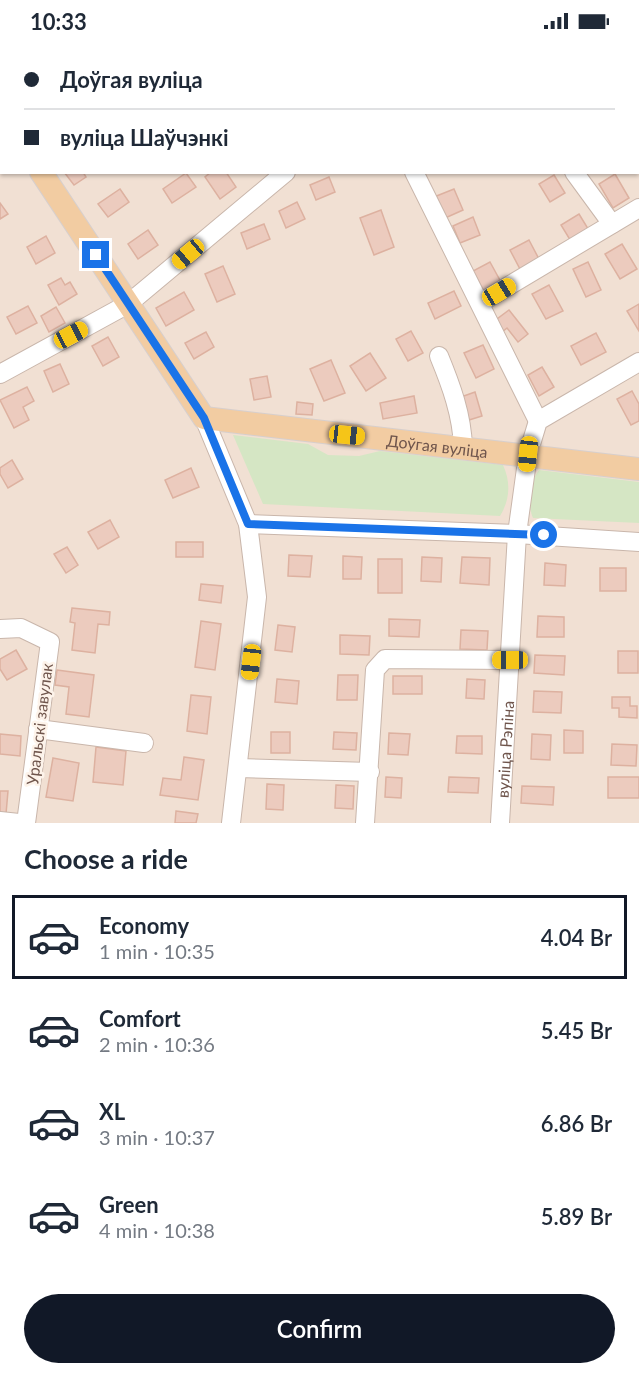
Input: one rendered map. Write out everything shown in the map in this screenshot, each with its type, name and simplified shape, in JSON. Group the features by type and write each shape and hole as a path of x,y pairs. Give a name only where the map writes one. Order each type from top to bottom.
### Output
{"main road":[{"path":"42,174 204,418"},
{"name":"Доўгая вуліца","path":"204,418 528,454 639,469"}],"street":[{"path":"0,374 128,304 284,174"},
{"path":"415,174 538,421"},
{"path":"575,174 612,224"},
{"path":"480,303 639,208"},
{"path":"439,356 463,427 463,447"},
{"path":"517,534 528,454 538,421 639,362"},
{"path":"204,418 248,524 253,550 256,619 231,823"},
{"path":"248,524 517,534 639,542"},
{"name":"вуліца Рэпіна","path":"500,823 517,534"},
{"name":"Уральскі завулак","path":"0,629 21,628 50,642 26,823"},
{"path":"365,823 375,670 385,659 510,660"},
{"path":"38,729 144,743"},
{"path":"238,768 370,772"},
{"path":"0,821 19,823"}],"shaded area":[{"path":"0,174 639,174 639,823 0,823"}],"green space":[{"path":"233,435 308,444 328,455 359,456 380,451 503,465 508,484 507,497 500,516 263,504"},
{"path":"539,470 639,482 639,523 533,518 530,493 533,480"}],"building":[{"path":"66,174 84,174 86,177 74,185"},
{"path":"185,174 196,187 172,203 163,189"},
{"path":"209,174 227,174 236,187 220,199 205,177"},
{"path":"615,174 629,198 613,208 599,184"},
{"path":"554,175 565,193 550,202 539,184"},
{"path":"329,177 335,192 316,200 310,185"},
{"path":"120,189 129,202 108,217 98,204"},
{"path":"454,189 463,210 443,219 434,197"},
{"path":"297,202 305,219 286,228 279,211"},
{"path":"0,203 8,214 0,219"},
{"path":"381,210 394,247 374,255 360,218"},
{"path":"579,214 590,232 572,243 561,225"},
{"path":"473,217 480,235 460,243 453,226"},
{"path":"264,224 270,239 247,249 241,233"},
{"path":"148,230 158,245 138,259 128,244"},
{"path":"46,236 55,253 36,264 27,247"},
{"path":"529,240 540,261 521,271 510,250"},
{"path":"622,244 637,269 620,279 605,254"},
{"path":"490,262 502,284 485,293 473,271"},
{"path":"588,262 601,290 586,297 573,269"},
{"path":"223,266 235,294 217,302 205,274"},
{"path":"61,278 65,285 70,282 77,294 59,305 48,285"},
{"path":"549,285 563,311 546,319 532,294"},
{"path":"454,291 461,306 435,319 428,303"},
{"path":"184,292 194,310 166,326 156,308"},
{"path":"639,304 639,331 627,311"},
{"path":"28,306 37,323 16,334 7,317"},
{"path":"56,307 65,323 49,332 41,316"},
{"path":"509,310 528,334 518,342 507,328 501,333 493,322"},
{"path":"411,331 423,353 408,361 396,339"},
{"path":"206,332 214,347 194,359 185,343"},
{"path":"596,333 606,352 581,365 571,346"},
{"path":"108,337 119,357 103,366 92,346"},
{"path":"483,345 494,369 476,378 464,353"},
{"path":"370,353 386,378 366,391 350,366"},
{"path":"331,360 345,393 324,401 310,369"},
{"path":"60,364 69,384 53,392 44,371"},
{"path":"542,367 554,387 539,396 528,375"},
{"path":"267,376 271,397 254,400 250,379"},
{"path":"27,387 34,401 23,407 29,420 14,428 0,400"},
{"path":"632,391 639,404 639,421 631,425 617,399"},
{"path":"475,392 482,416 469,420 461,397"},
{"path":"414,396 417,413 383,419 380,403"},
{"path":"297,402 313,404 312,415 296,414"},
{"path":"12,460 23,479 8,488 0,474 0,468"},
{"path":"191,468 199,487 173,498 165,480"},
{"path":"110,520 119,537 98,549 88,532"},
{"path":"176,542 203,542 203,557 176,557"},
{"path":"67,547 78,565 66,573 54,554"},
{"path":"289,555 312,556 310,577 288,576"},
{"path":"343,556 362,557 361,579 343,579"},
{"path":"422,557 442,558 441,582 421,581"},
{"path":"462,557 490,558 489,585 460,583"},
{"path":"378,559 402,559 402,593 378,593"},
{"path":"545,563 566,565 565,586 544,585"},
{"path":"600,568 626,568 626,591 600,591"},
{"path":"201,584 223,586 221,603 199,600"},
{"path":"72,608 110,612 109,625 98,624 95,653 72,650 75,623 70,622"},
{"path":"538,616 564,617 564,637 537,637"},
{"path":"389,619 420,620 419,637 389,636"},
{"path":"201,621 221,624 215,670 195,667"},
{"path":"278,625 295,627 292,652 275,650"},
{"path":"461,630 488,631 487,650 460,649"},
{"path":"340,635 370,636 369,655 340,654"},
{"path":"16,650 27,669 7,680 0,669 0,659"},
{"path":"618,651 638,651 638,673 618,673"},
{"path":"535,655 565,656 564,675 534,673"},
{"path":"57,670 94,675 89,717 66,714 69,687 55,685"},
{"path":"338,675 358,675 357,700 337,700"},
{"path":"393,676 422,676 422,694 393,694"},
{"path":"277,679 299,681 297,704 275,702"},
{"path":"467,679 485,680 484,699 466,698"},
{"path":"534,691 562,692 561,713 533,712"},
{"path":"191,695 211,697 207,734 187,731"},
{"path":"612,697 630,697 630,706 637,706 637,718 619,717 619,708 612,708"},
{"path":"564,730 583,731 583,753 564,753"},
{"path":"271,732 290,732 290,753 271,753"},
{"path":"334,732 357,733 356,750 333,749"},
{"path":"389,733 410,734 408,755 388,754"},
{"path":"0,734 21,736 20,756 0,754"},
{"path":"532,734 551,735 550,760 531,759"},
{"path":"457,736 482,736 482,754 456,753"},
{"path":"612,744 637,745 636,766 611,765"},
{"path":"96,747 126,751 123,785 93,782"},
{"path":"184,757 204,760 198,800 160,795 163,778 181,780"},
{"path":"53,758 79,763 73,801 46,797"},
{"path":"386,777 402,778 401,798 385,797"},
{"path":"449,777 479,778 478,793 448,792"},
{"path":"608,777 639,777 639,798 608,798"},
{"path":"267,784 284,785 283,810 266,809"},
{"path":"336,785 354,786 353,809 335,808"},
{"path":"522,786 554,787 553,805 521,803"},
{"path":"0,791 8,791 6,814 0,813"},
{"path":"176,811 198,814 196,823 175,823"}],"route":[{"path":"96,255 204,418 248,524 544,535"}]}
